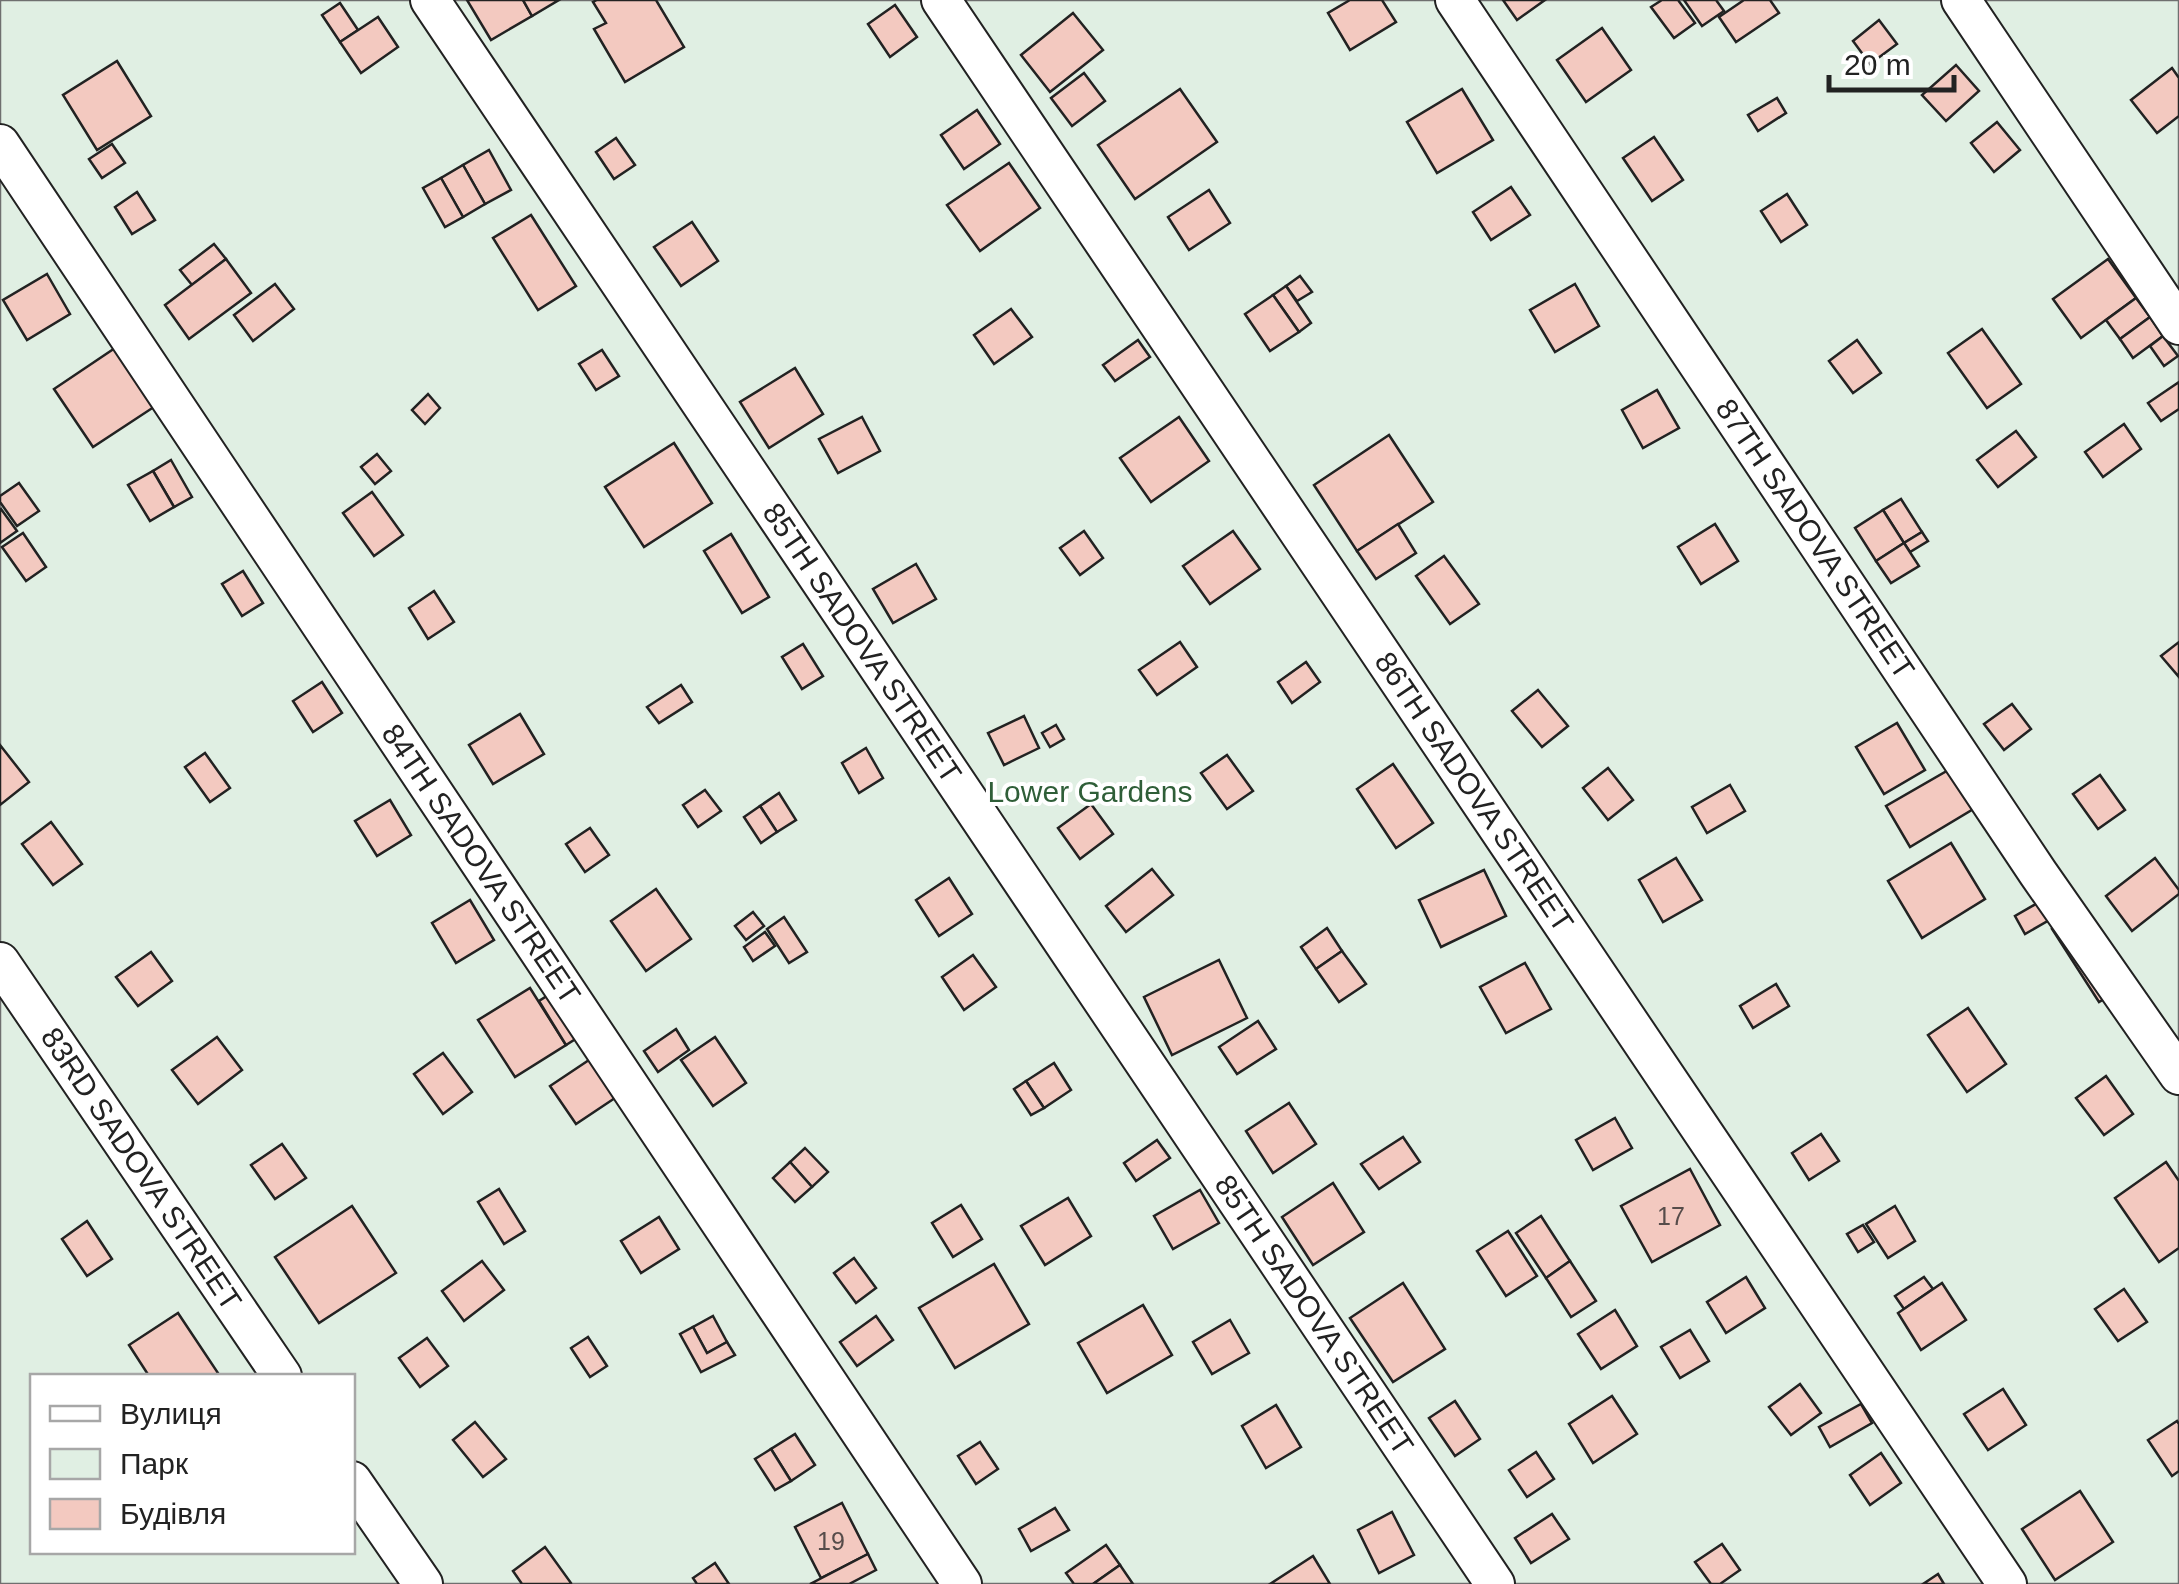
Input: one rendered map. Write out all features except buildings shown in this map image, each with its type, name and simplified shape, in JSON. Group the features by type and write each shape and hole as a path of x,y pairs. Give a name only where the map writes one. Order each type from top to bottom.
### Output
{"street":[{"name":"85TH SADOVA STREET","path":"430,0 1495,1584"},
{"name":"86TH SADOVA STREET","path":"941,0 2007,1584"},
{"name":"87TH SADOVA STREET","path":"1455,0 2038,873 2179,1074"},
{"path":"1961,0 2179,325"},
{"name":"84TH SADOVA STREET","path":"0,144 962,1584"},
{"name":"83RD SADOVA STREET","path":"0,962 281,1374"},
{"path":"355,1484 422,1584"}],"green space":[{"name":"Lower Gardens","path":"0,0 2179,0 2179,1584 0,1584"}]}
